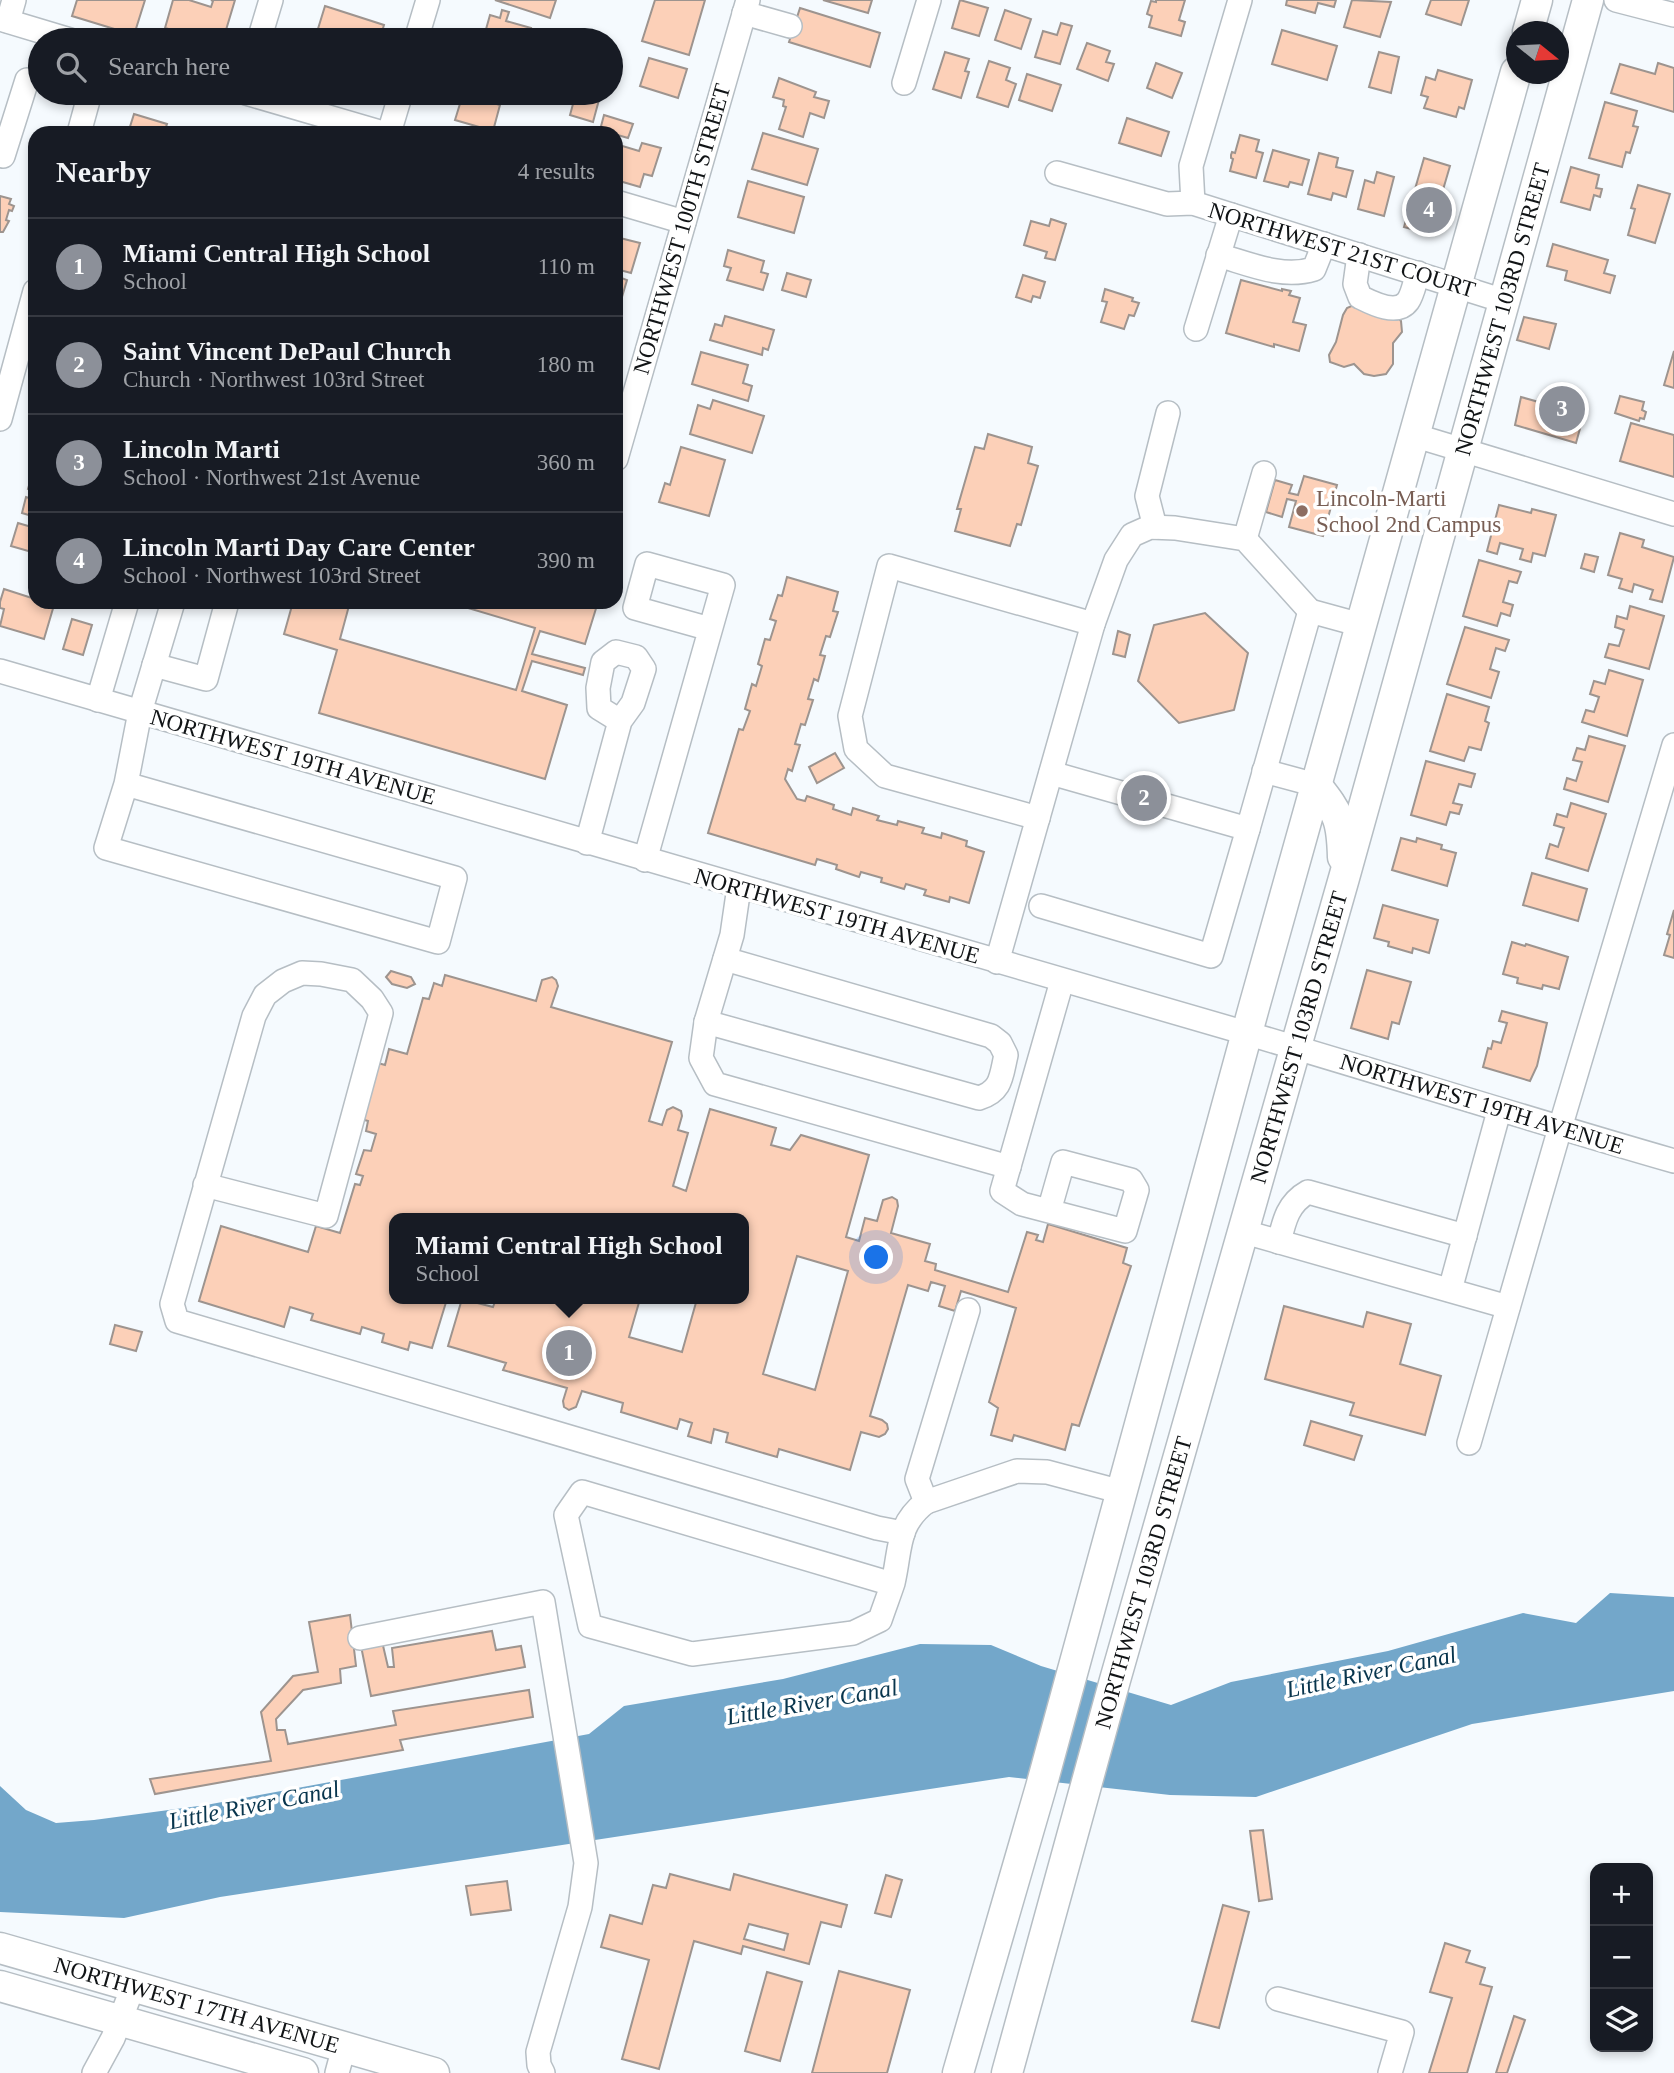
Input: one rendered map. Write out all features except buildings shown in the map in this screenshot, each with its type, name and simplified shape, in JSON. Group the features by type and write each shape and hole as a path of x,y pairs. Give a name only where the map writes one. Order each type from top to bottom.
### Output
{"main road":[{"path":"1531,21 1537,0"},
{"name":"NORTHWEST 103RD STREET","path":"1007,2073 1588,0"},
{"name":"NORTHWEST 103RD STREET","path":"958,2073 1041,1787 1413,435 1514,84"},
{"path":"1316,785 1332,806 1342,827 1344,878"},
{"name":"NORTHWEST 17TH AVENUE","path":"0,1948 133,1987 340,2060 434,2073"},
{"name":"NORTHWEST 17TH AVENUE","path":"0,1986 303,2073"}],"street":[{"path":"263,28 271,0"},
{"path":"420,28 428,0"},
{"path":"904,83 929,0"},
{"path":"1193,203 1191,166 1240,0"},
{"path":"1616,0 1674,15"},
{"path":"746,6 790,26"},
{"name":"NORTHWEST 100TH STREET","path":"623,435 746,6"},
{"path":"7,14 41,28"},
{"path":"0,155 3,156 27,80"},
{"path":"81,126 87,105"},
{"path":"287,105 359,126"},
{"path":"391,126 397,105"},
{"name":"NORTHWEST 21ST COURT","path":"1057,173 1167,204 1193,203 1503,301"},
{"path":"623,204 684,222"},
{"path":"1196,329 1231,215"},
{"path":"1218,256 1287,274 1314,269 1324,244"},
{"path":"1360,255 1355,284 1360,297 1372,303 1390,308 1400,307 1408,301 1418,273"},
{"path":"0,419 8,357 28,308"},
{"path":"1155,527 1147,496 1168,413"},
{"path":"1413,435 1674,514"},
{"path":"1245,539 1264,472"},
{"path":"997,962 1093,624 1116,560 1132,535 1155,527 1245,539 1310,611 1361,625"},
{"path":"1038,818 885,776 856,749 850,716 890,566 1093,624"},
{"path":"98,700 125,609"},
{"path":"126,784 455,878 438,942 106,848 126,784 140,712 171,609"},
{"path":"154,664 206,679 225,609"},
{"path":"1041,906 1211,956 1310,611"},
{"path":"645,860 710,629"},
{"name":"NORTHWEST 19TH AVENUE","path":"0,671 1674,1161"},
{"path":"587,843 620,721"},
{"path":"1469,1443 1674,745"},
{"path":"1264,771 1316,785"},
{"path":"1051,773 1248,829"},
{"path":"739,887 732,934 706,1023 701,1058 715,1084 1009,1167"},
{"path":"706,1023 979,1098 991,1094 999,1084 1006,1055 1000,1043 991,1036 724,959"},
{"path":"205,1185 326,1216 381,1013 372,999 352,980 302,973 283,981 265,995 254,1016 205,1185 172,1304 177,1321 526,1426 877,1528 903,1533"},
{"path":"1049,1211 1022,1204 1002,1191 1062,981"},
{"path":"1450,1290 1499,1111"},
{"path":"1279,1241 1286,1215 1297,1198 1308,1192 1465,1236"},
{"path":"1241,1231 1508,1307"},
{"path":"926,1502 917,1479 968,1310"},
{"path":"892,1584 582,1492 566,1515 590,1626 692,1654 853,1633 880,1620 892,1584 903,1533 911,1514 926,1502 1017,1471 1047,1472 1122,1492"},
{"path":"360,1638 542,1602 586,1863 580,1907 538,2052 539,2065 544,2073"},
{"path":"94,2073 106,2054 133,1987"},
{"path":"1278,1999 1402,2032 1390,2073"}],"water":[{"name":"Little River Canal","path":"1610,1593 1674,1597 1674,1691 1472,1724 1256,1797 1170,1795 1009,1777 220,1897 124,1918 0,1912 0,1786 26,1810 56,1823 206,1805 589,1734 624,1706 783,1679 920,1644 991,1645 1041,1666 1171,1705 1231,1682 1388,1651 1523,1613 1576,1623"}],"place":[{"name":"Lincoln Marti Day Care Center","path":"1429,210"},
{"name":"Lincoln Marti","path":"1562,409"},
{"name":"Lincoln-Marti School 2nd Campus","path":"1302,511"},
{"name":"Saint Vincent DePaul Church","path":"1144,798"},
{"name":"Miami Central High School","path":"569,1353"}]}
